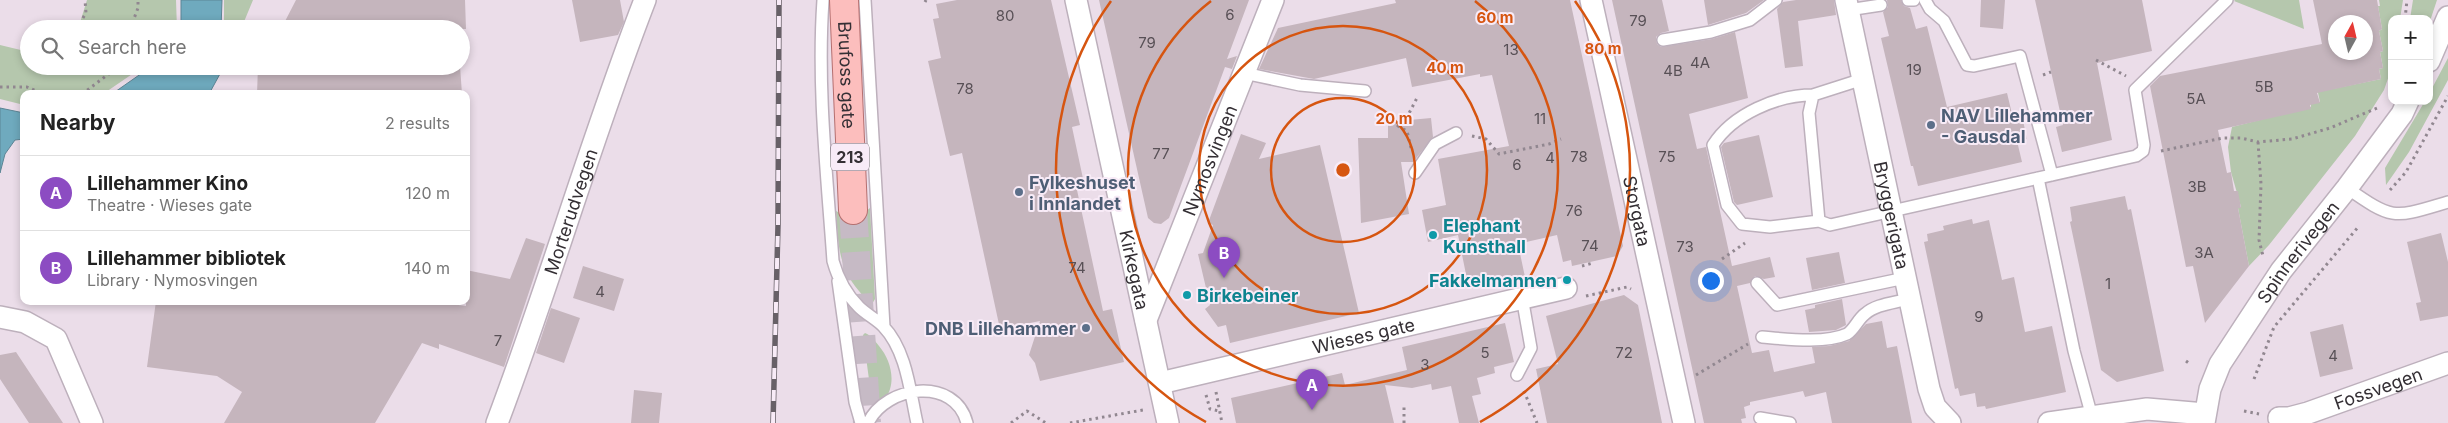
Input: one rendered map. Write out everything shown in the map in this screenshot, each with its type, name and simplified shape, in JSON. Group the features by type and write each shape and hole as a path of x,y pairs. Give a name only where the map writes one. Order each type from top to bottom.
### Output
{"main road":[{"name":"Brufoss gate","path":"844,0 853,210"}],"street":[{"name":"Morterudvegen","path":"497,423 551,275 588,155 645,0"},
{"name":"Kirkegata","path":"1076,0 1168,423"},
{"name":"Nymosvingen","path":"1146,320 1273,0"},
{"name":"Storgata","path":"1591,0 1684,423"},
{"name":"Bryggerigata","path":"1847,5 1908,299 1929,389 1935,407 1950,423"},
{"path":"2429,60 2448,17"},
{"name":"Spinnerivegen","path":"2205,418 2210,389 2220,364 2281,271 2347,188 2402,114 2406,105"},
{"name":"Wieses gate","path":"1160,383 1566,288"},
{"path":"0,317 25,322 56,339 92,423"},
{"name":"Fossvegen","path":"2279,418 2289,418 2308,413 2448,363"},
{"path":"2049,423 2147,409 2205,418"}],"lane":[{"path":"823,0 821,29 826,176 833,261 838,280 855,402 861,423"},
{"path":"865,0 884,327"},
{"path":"1663,40 1711,32 1750,20 1776,0"},
{"path":"1908,0 1914,0"},
{"path":"1925,0 1930,9 1944,21 1967,65 1974,66 2020,56 2052,175"},
{"path":"1863,79 1813,95 1792,95 1759,108 1722,130 1713,145 1727,205 1742,224 1770,228 1819,220 1830,225 2136,156 2142,151 2144,145 2134,98 2135,90 2227,0"},
{"path":"1847,5 1881,6"},
{"path":"1244,73 1300,85 1365,91"},
{"path":"1813,95 1809,113 1819,220"},
{"path":"1415,173 1426,154 1435,144 1456,133"},
{"path":"2038,178 2074,350 2092,417"},
{"path":"2347,188 2375,208 2392,215 2408,214 2448,202"},
{"path":"1757,284 1778,305 1905,278"},
{"path":"838,280 859,307 884,327 906,369 917,423"},
{"path":"1517,374 1531,348 1522,297"},
{"path":"1762,338 1799,340 1836,337 1848,333 1864,315 1874,308 1908,299"},
{"path":"868,423 873,413 892,398 910,391 926,390 944,397 956,405 965,416 967,423"},
{"path":"1760,418 1790,423"}],"path":[{"path":"82,20 86,13 85,0"},
{"path":"133,20 138,8 138,0"},
{"path":"2406,15 2408,0"},
{"path":"2096,60 2140,84"},
{"path":"87,90 107,75"},
{"path":"0,87 27,87 34,90"},
{"path":"1418,96 1406,119 1398,126 1406,131 1410,148 1426,154"},
{"path":"2390,190 2406,172 2448,96"},
{"path":"2136,156 2223,138 2241,138 2258,142 2302,136 2330,128 2382,106"},
{"path":"1456,133 1486,140 1499,154 1548,144 1561,139"},
{"path":"2258,142 2262,184 2259,240 2264,261"},
{"path":"2254,379 2274,326 2359,226"},
{"path":"1582,266 1593,263"},
{"path":"1566,288 1583,296 1627,287 1636,292 1654,289"},
{"path":"1695,376 1732,352"},
{"path":"2186,362 2190,364"},
{"path":"1517,374 1537,423"},
{"path":"1203,387 1210,409 1219,411"},
{"path":"1216,400 1222,423"},
{"path":"1404,405 1404,423"},
{"path":"1070,423 1144,410"},
{"path":"1011,423 1026,411 1046,423"}],"green space":[{"path":"87,0 176,0 177,20 81,20"},
{"path":"224,0 253,0 245,20 224,20"},
{"path":"2299,0 2304,29 2234,1"},
{"path":"2379,0 2403,0 2401,15 2388,15 2388,78 2384,90 2355,136 2269,245 2249,266 2238,208 2241,207 2231,172 2228,147 2232,127 2311,107 2311,103 2320,102 2312,65 2332,89 2381,79 2379,69 2383,68 2380,52 2383,51 2379,31 2382,29 2378,6 2380,6"},
{"path":"2413,0 2437,0 2432,15 2411,15"},
{"path":"0,45 20,50 20,75 131,75 109,90 20,90 20,104 0,99"},
{"path":"2448,58 2448,80 2409,152 2386,185 2385,168 2423,105 2433,105 2433,86"},
{"path":"870,208 875,299 872,304 852,282 843,263 840,254 836,211 854,215 863,213"},
{"path":"865,333 873,338 887,358 892,379 889,393 873,409 863,335"}],"water":[{"path":"181,0 222,0 221,20 181,20"},
{"path":"139,75 219,75 211,90 118,90"},
{"path":"0,108 20,112 20,139 15,140 5,154 0,173"}],"building":[{"path":"296,0 465,0 466,20 286,20"},
{"path":"572,0 620,0 624,22 618,35 580,42"},
{"name":"Fylkeshuset i Innlandet","path":"957,0 1051,0 1080,125 1072,127 1085,188 1077,190 1103,311 1112,309 1124,362 1040,381 1035,363 1029,355 1040,321 1000,329 962,153 950,156 928,61 941,58 933,19 939,18 936,4"},
{"path":"1099,0 1249,0 1227,59 1237,56 1232,69 1225,67 1169,218 1161,224 1154,223 1148,218"},
{"path":"1395,0 1570,0 1623,246 1617,256 1572,266 1571,260 1563,262 1557,235 1518,244 1525,277 1469,289 1458,235 1428,242 1422,210 1446,205 1438,159 1509,146 1492,75 1480,77 1480,74 1412,87 1406,58 1314,79 1259,69 1278,28 1396,3"},
{"path":"1612,0 1662,0 1669,31 1661,33 1656,37 1657,44 1661,47 1712,39 1735,32 1748,98 1689,114 1697,149 1706,147 1732,266 1770,257 1775,277 1764,279 1755,276 1750,283 1737,286 1752,353 1769,350 1774,372 1815,363 1812,347 1829,346 1849,341 1866,324 1882,321 1887,348 1897,346 1912,423 1832,423 1826,392 1805,397 1803,391 1750,402 1750,405 1744,407 1746,418 1741,419 1742,423 1704,423"},
{"path":"1704,0 1764,0 1746,13 1708,25"},
{"path":"1834,0 1836,15 1798,21 1803,66 1785,68 1777,9 1783,2"},
{"path":"1887,0 1901,0 1904,6 1910,8 1916,29 1927,26 1947,107 2007,93 2013,118 2022,116 2027,139 2017,141 2022,162 1918,186 1913,166 1911,166 1881,38 1889,36 1883,12 1888,7"},
{"path":"1981,0 2005,0 2003,29 1980,27"},
{"path":"2035,0 2142,0 2152,51 2097,63 2112,140 2062,152 2056,127 2063,125"},
{"path":"2313,0 2377,0 2382,29 2379,31 2383,51 2380,52 2383,68 2379,69 2381,79 2317,93 2320,103 2310,105 2311,109 2218,130 2227,173 2231,172 2234,191 2238,191 2241,208 2238,208 2249,266 2205,323 2193,266 2186,267 2150,86 2160,76 2322,44"},
{"path":"258,75 461,75 462,90 257,90"},
{"path":"1431,118 1433,137 1413,162 1401,162 1409,214 1361,223 1358,138 1388,138 1388,122"},
{"path":"1241,134 1266,143 1259,159 1320,145 1359,313 1230,343 1226,325 1218,327 1205,309 1210,305 1198,254 1203,253 1213,225 1208,223"},
{"path":"1759,135 1773,197 1737,205 1734,202 1721,147 1724,143"},
{"path":"2125,196 2128,210 2131,209 2164,371 2117,382 2101,370 2070,222 2072,221 2070,207"},
{"path":"1972,219 1973,224 1989,220 2002,280 2014,277 2025,332 2052,326 2066,392 1986,409 1985,406 1977,407 1975,393 1960,396 1958,388 1955,389 1924,242 1928,241 1927,234 1944,230 1943,226"},
{"path":"2441,233 2448,262 2448,316 2420,321 2416,303 2421,302 2407,242"},
{"path":"526,238 545,244 504,367 439,344 439,349 422,343 375,423 224,423 242,392 217,376 147,367 155,305 466,306 470,305 470,271 510,279"},
{"path":"1839,252 1845,283 1812,290 1806,258"},
{"path":"583,266 624,279 614,311 573,298"},
{"path":"1624,295 1638,305 1662,423 1547,423 1536,369 1558,364 1546,316"},
{"path":"1842,299 1846,325 1836,330 1809,332 1805,310 1815,308 1815,305"},
{"path":"551,308 580,318 564,363 536,353"},
{"path":"1505,323 1514,362 1494,367 1495,373 1477,378 1481,394 1472,396 1479,423 1459,423 1451,386 1432,390 1431,384 1412,388 1385,385 1394,423 1236,423 1231,398 1342,373 1345,385 1407,370 1402,347"},
{"path":"2343,324 2353,369 2320,377 2310,332"},
{"path":"16,352 63,423 29,423 0,379 0,355"},
{"path":"634,390 662,393 659,423 631,423"}],"tunnel":[{"path":"853,210 867,423"}],"railway":[{"path":"773,423 778,225 779,0"}],"place":[{"name":"NAV Lillehammer - Gausdal","path":"1931,125"},
{"name":"Fylkeshuset i Innlandet","path":"1019,192"},
{"name":"Elephant Kunsthall","path":"1433,235"},
{"name":"Lillehammer bibliotek","path":"1224,278"},
{"name":"Fakkelmannen","path":"1567,280"},
{"name":"Birkebeiner","path":"1187,295"},
{"name":"DNB Lillehammer","path":"1086,328"},
{"name":"Lillehammer Kino","path":"1312,410"}]}
